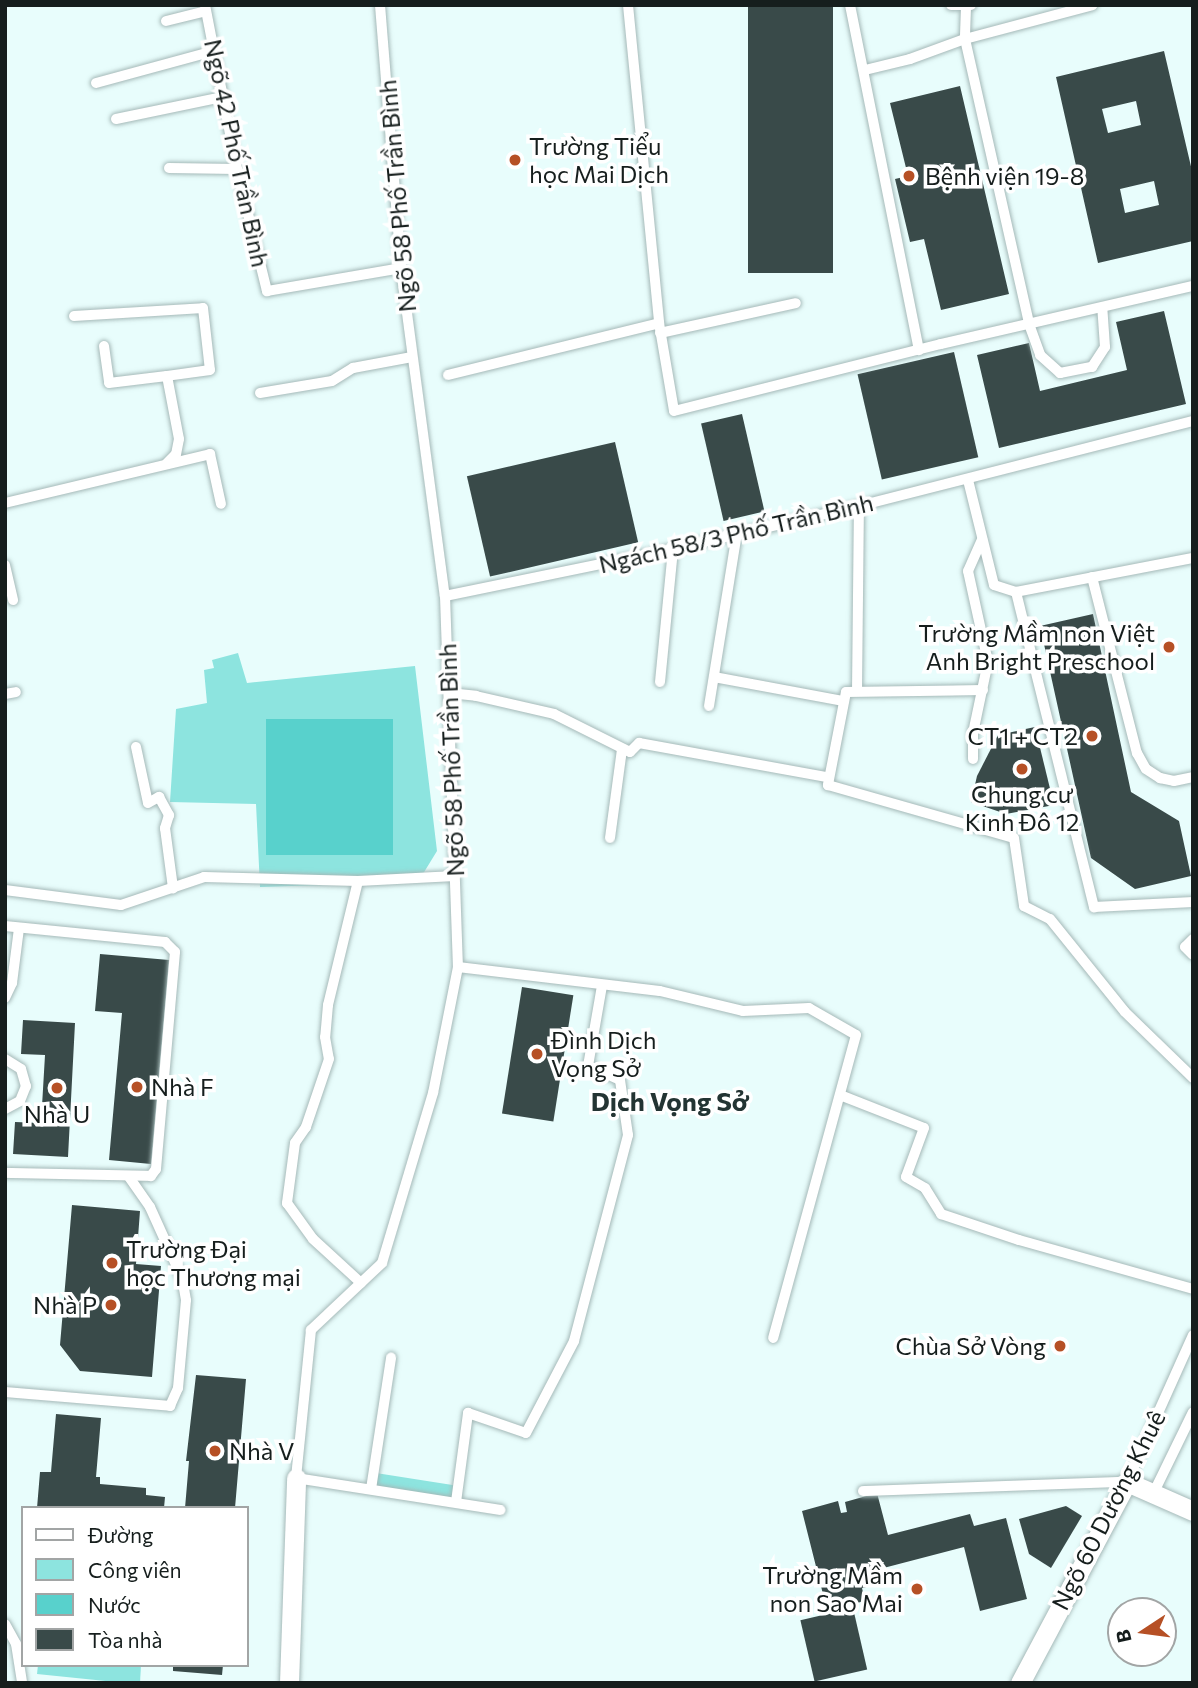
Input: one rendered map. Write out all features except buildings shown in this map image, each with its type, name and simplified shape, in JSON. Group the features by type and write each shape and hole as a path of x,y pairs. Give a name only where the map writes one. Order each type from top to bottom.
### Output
{"street":[{"path":"289,1682 296,1478"},
{"path":"1127,1482 1193,1511"},
{"name":"Ngõ 60 Dương Khuê","path":"1020,1683 1127,1482"}],"lane":[{"name":"Ngõ 58 Phố Trần Bình","path":"296,1478 312,1330 382,1263 433,1093 458,967 445,596 401,268 380,5"},
{"path":"628,5 659,328 674,411 1193,286"},
{"path":"850,5 919,350"},
{"path":"951,5 968,6 965,39 1029,324 1040,355 1060,373 1092,367 1105,347 1102,308"},
{"path":"865,70 910,60 965,39 1093,5"},
{"name":"Ngõ 42 Phố Trần Bình","path":"206,8 237,169 267,291 401,268"},
{"path":"166,21 206,8"},
{"path":"96,83 214,51"},
{"path":"116,119 222,97"},
{"path":"169,168 237,169"},
{"path":"448,375 659,328 796,303"},
{"path":"74,316 203,308 210,370 109,383 104,345"},
{"path":"260,393 332,381 353,368 412,357"},
{"path":"166,464 176,454 179,439 167,376"},
{"name":"Ngách 58/3 Phố Trần Bình","path":"445,596 673,549 859,506 1193,421"},
{"path":"5,503 210,454 221,504"},
{"path":"968,480 994,585 1016,592 1193,558"},
{"path":"857,691 859,506"},
{"path":"709,706 737,534"},
{"path":"972,759 973,733 988,662 968,571 982,539"},
{"path":"660,682 673,549"},
{"path":"5,565 13,600"},
{"path":"1093,577 1137,753 1146,769 1160,778 1174,780 1193,777"},
{"path":"1016,592 1094,907 1193,902"},
{"path":"714,677 844,701"},
{"path":"983,691 845,692 827,777 828,785 1014,838 1024,906 1050,919 1125,1013 1193,1078"},
{"path":"449,693 476,695 554,714 630,752 639,743 827,777"},
{"path":"136,747 148,803 159,797 169,815 165,828 173,888"},
{"path":"610,838 622,749"},
{"path":"5,890 121,905 205,877 358,881 455,876"},
{"path":"358,881 328,1005 325,1037 329,1059 306,1127 295,1143 287,1203 313,1239 361,1283"},
{"path":"5,926 165,942 175,952 156,1169 151,1176 5,1173"},
{"path":"5,998 12,983 19,928"},
{"path":"1193,939 1185,947 1193,955"},
{"path":"458,967 660,991 743,1011 809,1008 856,1035 773,1338"},
{"path":"456,1502 468,1413 526,1433 574,1341 628,1135 620,1080 588,1066 602,986"},
{"path":"5,1059 21,1069 26,1086 20,1101 5,1109"},
{"path":"839,1095 924,1128 906,1177 925,1188 941,1214 1019,1240 1191,1286"},
{"path":"5,1392 170,1406 178,1388 186,1300 182,1278 150,1207 128,1177"},
{"name":"Ngõ 60 Dương Khuê","path":"1127,1482 1193,1335"},
{"path":"371,1489 391,1358"},
{"path":"1153,1494 1193,1412"},
{"path":"296,1478 501,1510"},
{"path":"863,1491 1127,1482"},
{"path":"5,1624 16,1644 22,1683"},
{"path":"289,1682 297,1683"}],"green space":[{"path":"238,653 247,683 415,666 437,851 418,882 260,887 256,804 170,802 176,709 207,703 204,670 214,668 212,660"},
{"path":"376,1473 454,1485 452,1498 374,1486"},
{"path":"38,1667 141,1667 140,1683 37,1674"}],"water":[{"path":"266,719 393,719 393,855 266,855"}],"place":[{"name":"Trường Tiểu học Mai Dịch","path":"515,160"},
{"name":"Bệnh viện 19-8","path":"909,176"},
{"name":"Trường Mầm non Việt Anh Bright Preschool","path":"1169,647"},
{"name":"CT1 + CT2","path":"1092,736"},
{"name":"Chung cư Kinh Đô 12","path":"1022,769"},
{"name":"Đình Dịch Vọng Sở","path":"537,1054"},
{"name":"Nhà F","path":"137,1087"},
{"name":"Nhà U","path":"57,1088"},
{"name":"Trường Đại học Thương mại","path":"112,1263"},
{"name":"Nhà P","path":"111,1305"},
{"name":"Chùa Sở Vòng","path":"1060,1346"},
{"name":"Nhà V","path":"215,1451"},
{"name":"Trường Mầm non Sao Mai","path":"917,1589"}],"district":[{"name":"Dịch Vọng Sở","path":"670,1101"}]}
